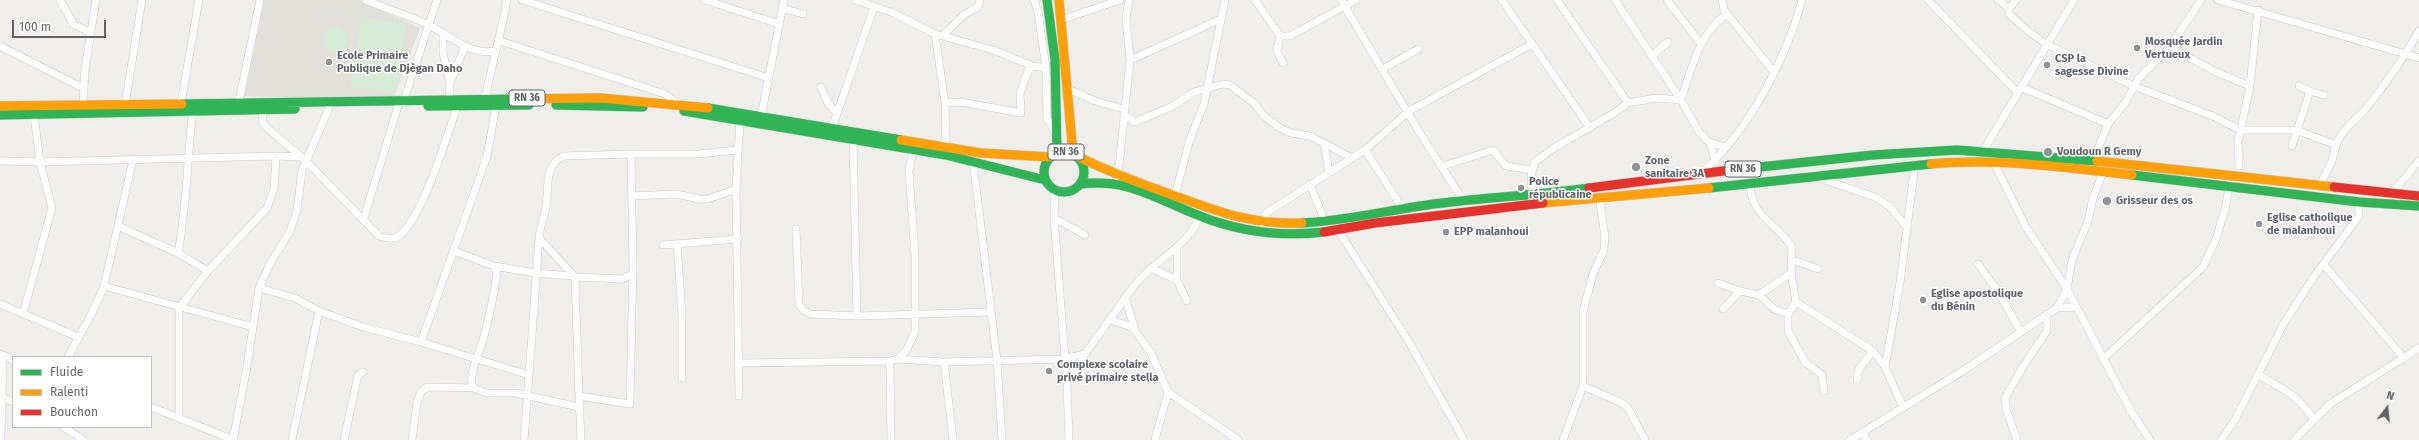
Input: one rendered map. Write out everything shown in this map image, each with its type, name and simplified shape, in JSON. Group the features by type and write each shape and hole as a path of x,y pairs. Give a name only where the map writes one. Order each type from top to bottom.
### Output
{"main road":[{"path":"1047,0 1055,60 1057,135 1054,155"},
{"path":"1059,0 1076,155"},
{"name":"RN 36","path":"1,108 34,115 193,110 329,108 402,104 449,99 485,98 600,98 677,103 946,148 1023,158 1054,155 1076,155 1118,176 1237,218 1263,224 1325,222 1403,209 1698,176 1727,170 1873,155 1983,151 2093,161 2419,196"},
{"name":"RN 36","path":"1,108 83,104 125,105 239,101 363,102 457,107 544,105 668,108 973,161 1045,180 1044,166 1054,155"},
{"name":"RN 36","path":"1076,155 1085,170 1081,184"},
{"name":"RN 36","path":"1055,190 1069,192 1081,184 1091,182 1117,183 1151,193 1200,216 1264,233 1282,234 1338,230 1375,222 1599,197 1750,184 1806,176 1915,164 1962,161 2104,172 2229,185 2359,202 2419,206"},
{"path":"1045,180 1049,187 1055,190"}],"street":[{"path":"60,0 74,25 91,32"},
{"path":"83,104 83,88 96,0"},
{"path":"125,105 142,0"},
{"path":"181,103 199,0"},
{"path":"239,101 260,0"},
{"path":"364,218 438,0"},
{"path":"485,98 495,51 500,41 507,0"},
{"path":"522,0 769,78"},
{"path":"705,0 779,24"},
{"path":"761,117 784,0"},
{"path":"855,0 891,12 935,34 993,50 1033,66 1046,68"},
{"path":"943,35 964,14 973,12 978,7 980,0"},
{"path":"1034,0 1038,12 1046,68 1047,118 1057,135"},
{"path":"1061,20 1120,0"},
{"path":"1118,176 1130,60 1126,18 1129,0"},
{"path":"1175,195 1190,139 1204,104 1205,90 1225,0"},
{"path":"1255,0 1280,36 1277,51 1283,63"},
{"path":"1341,0 1418,130 1443,166 1464,202"},
{"path":"1280,36 1290,36 1356,0"},
{"path":"1502,0 1590,128"},
{"path":"1557,0 1628,103"},
{"path":"1615,0 1682,100 1698,132 1710,144 1715,160"},
{"path":"1667,0 1701,44"},
{"path":"1722,0 1727,14 1774,72"},
{"path":"1698,176 1727,147 1743,125 1789,43 1802,0"},
{"path":"1928,0 2019,89 2108,124"},
{"path":"1998,0 2009,8 2011,16 2048,45 2134,86 2214,117 2240,130 2296,130 2336,145"},
{"path":"2009,8 2016,0"},
{"path":"1983,151 2074,0"},
{"path":"2093,161 2108,124 2126,102 2134,86 2170,47 2201,0"},
{"path":"2218,0 2258,10 2419,58"},
{"path":"371,1 429,25 465,46 476,50 495,51"},
{"path":"832,128 874,7"},
{"path":"782,8 803,14"},
{"path":"2239,166 2238,142 2250,86 2258,10"},
{"path":"1682,100 1701,44 1716,22 1727,14"},
{"path":"1130,60 1221,20"},
{"path":"2320,185 2332,161 2336,145 2341,134 2364,111 2406,54 2419,31"},
{"path":"443,34 443,53 450,83 449,99"},
{"path":"935,34 945,103 946,148"},
{"path":"500,41 665,94 677,103"},
{"path":"1652,56 1668,42"},
{"path":"1263,224 1266,213 1365,150 1408,111 1532,44"},
{"path":"0,46 83,88"},
{"path":"450,83 465,46"},
{"path":"2170,47 2216,72 2250,86"},
{"path":"1383,69 1418,49"},
{"path":"945,103 961,102 1021,113 1020,93 1028,71 1033,66"},
{"path":"1122,128 1173,106 1194,92 1223,84 1230,85 1255,104 1262,115 1280,128 1291,133 1310,136 1352,158"},
{"path":"2299,86 2310,91 2324,94"},
{"path":"821,87 828,103 836,113"},
{"path":"1068,89 1124,112 1135,122"},
{"path":"2292,146 2310,91"},
{"path":"1532,195 1532,170 1535,162 1542,157 1628,103 1656,98 1682,100"},
{"path":"421,342 487,156 496,106"},
{"path":"263,110 264,125 303,159 364,218 379,236 397,238 403,232 424,198 457,107"},
{"path":"152,407 233,440 259,288 290,231 297,210 303,159 329,108"},
{"path":"178,253 184,219 187,160 193,110"},
{"path":"23,314 52,208 40,162 34,115"},
{"path":"739,396 740,363 736,189 737,150 740,121"},
{"path":"853,140 857,316"},
{"path":"1324,143 1329,172"},
{"path":"1710,144 1727,147"},
{"path":"524,440 535,273 539,238 546,208 547,178 560,158 631,154 698,154 737,150"},
{"path":"898,359 906,351 915,332 915,256 909,171 913,150"},
{"path":"1365,150 1403,209"},
{"path":"1443,166 1493,150 1506,166 1532,170"},
{"path":"579,396 630,404 633,287 631,154"},
{"path":"0,161 40,162 187,160 276,156 303,159"},
{"path":"179,417 179,308 208,271 267,208 274,189 276,156"},
{"path":"68,356 104,286 133,160"},
{"path":"973,161 997,360 1002,440"},
{"path":"2392,193 2419,161"},
{"path":"1994,163 2026,227 2067,289 2131,411 2150,440"},
{"path":"1885,367 1900,283 1915,164"},
{"path":"2057,308 2067,289 2072,260 2088,220 2093,198 2104,172"},
{"path":"1806,176 1864,191 1889,206 1906,226"},
{"path":"1310,184 1325,222"},
{"path":"1750,184 1750,195 1759,213 1787,238 1792,247 1793,260 1791,273 1796,302 1788,314 1788,331 1805,362 1822,375 1824,391"},
{"path":"2104,358 2203,267 2216,239 2226,206 2229,185"},
{"path":"632,196 676,194 699,199 708,199 736,189"},
{"path":"1055,190 1054,218 1067,383 1069,440"},
{"path":"1563,440 1583,386 1584,312 1593,274 1604,250 1604,236 1599,197"},
{"path":"2221,440 2235,420 2283,325 2342,236 2359,216 2359,202"},
{"path":"1067,383 1085,354 1140,279 1151,268 1177,249 1194,229 1200,216"},
{"path":"1054,218 1085,235"},
{"path":"118,226 178,253 208,271"},
{"path":"796,229 799,304 803,310 810,314 857,316 991,312"},
{"path":"1338,230 1409,342 1464,440"},
{"path":"539,238 575,277 579,407 582,440"},
{"path":"663,245 738,239"},
{"path":"677,244 682,316 682,378"},
{"path":"1177,249 1177,280 1188,301"},
{"path":"454,251 494,266 535,273 568,274 575,277 622,279 633,274"},
{"path":"1793,260 1818,269"},
{"path":"1978,264 1997,290 2021,332"},
{"path":"2324,265 2404,358"},
{"path":"473,388 472,378 494,292 497,272 494,266"},
{"path":"1151,268 1177,280"},
{"path":"1759,295 1791,273"},
{"path":"622,279 633,287"},
{"path":"1718,283 1740,291 1759,295 1774,309 1788,314"},
{"path":"104,286 179,308 253,327"},
{"path":"259,288 295,298 319,311 363,327 477,358 529,375"},
{"path":"1723,309 1740,291"},
{"path":"1126,300 1135,330 1151,353 1168,392 1238,440"},
{"path":"1796,302 1873,351 1885,367 1904,407"},
{"path":"0,304 78,337"},
{"path":"1850,440 1904,407 2057,308 2076,307"},
{"path":"292,440 319,311"},
{"path":"2017,440 2006,409 2005,398 2024,365 2047,331 2047,314"},
{"path":"1110,319 1122,322 1135,330"},
{"path":"2294,440 2314,419 2343,395 2419,348"},
{"path":"906,351 911,359"},
{"path":"1857,380 1859,369 1873,351"},
{"path":"740,363 890,361 898,359 944,362 1064,358 1085,354"},
{"path":"1,440 1,355 12,360"},
{"path":"890,361 891,440"},
{"path":"944,362 953,440"},
{"path":"344,440 358,375 362,372"},
{"path":"2258,374 2295,396 2302,402 2314,419"},
{"path":"1583,386 1622,403 1628,408 1646,440"},
{"path":"412,440 417,403 421,392 427,387 473,388 486,393 507,392 579,407"},
{"path":"1155,440 1168,392"},
{"path":"2,397 12,402"},
{"path":"64,428 80,439"},
{"path":"1862,432 1868,440"}],"shaded area":[{"name":"Ecole Primaire Publique de Djègan Daho","path":"264,0 358,0 420,28 393,99 244,96"}],"green space":[{"path":"361,17 406,24 395,94 350,87"},
{"path":"335,28 343,32 347,40 343,48 335,52 327,48 323,40 327,32"}],"traffic: fast":[{"path":"1047,0 1055,60 1057,153"},
{"path":"182,104 516,99"},
{"path":"428,106 529,105"},
{"path":"556,105 643,107"},
{"path":"708,108 901,140"},
{"path":"0,115 295,109"},
{"path":"684,111 946,155 1045,180"},
{"path":"1731,170 1873,155 1957,150 2097,161"},
{"path":"1068,152 1075,155 1081,161 1084,172 1083,180 1075,189 1068,192 1060,192 1053,189 1045,180 1044,168 1047,161 1056,153 1068,152"},
{"path":"1709,188 1931,164"},
{"path":"2132,175 2359,202 2419,206"},
{"path":"1081,184 1098,183 1129,187 1157,197 1200,216 1230,226 1245,229 1261,232 1292,234 1324,232"},
{"path":"1302,223 1337,220 1443,203 1589,188"}],"traffic: slow":[{"path":"1059,0 1073,153"},
{"path":"516,99 600,98 708,108"},
{"path":"0,106 182,104"},
{"path":"901,140 981,153 1050,157"},
{"path":"1079,157 1128,178 1224,213 1268,222 1302,223"},
{"path":"2097,161 2334,187"},
{"path":"1931,164 1956,162 2032,164 2132,175"},
{"path":"1543,203 1709,188"}],"traffic: jam":[{"path":"1589,188 1731,170"},
{"path":"2334,187 2419,196"},
{"path":"1324,232 1375,223 1543,203"}],"place":[{"name":"Mosquée Jardin Vertueux","path":"2137,48"},
{"name":"Ecole Primaire Publique de Djègan Daho","path":"329,62"},
{"name":"CSP la sagesse Divine","path":"2047,65"},
{"name":"Voudoun R Gemy","path":"2048,152"},
{"name":"Zone sanitaire 3A","path":"1636,167"},
{"name":"Police républicaine","path":"1521,188"},
{"name":"Grisseur des os","path":"2107,201"},
{"name":"Eglise catholique de malanhoui","path":"2259,224"},
{"name":"EPP malanhoui","path":"1446,232"},
{"name":"Eglise apostolique du Bénin","path":"1923,300"},
{"name":"Complexe scolaire privé primaire stella","path":"1049,371"}]}
